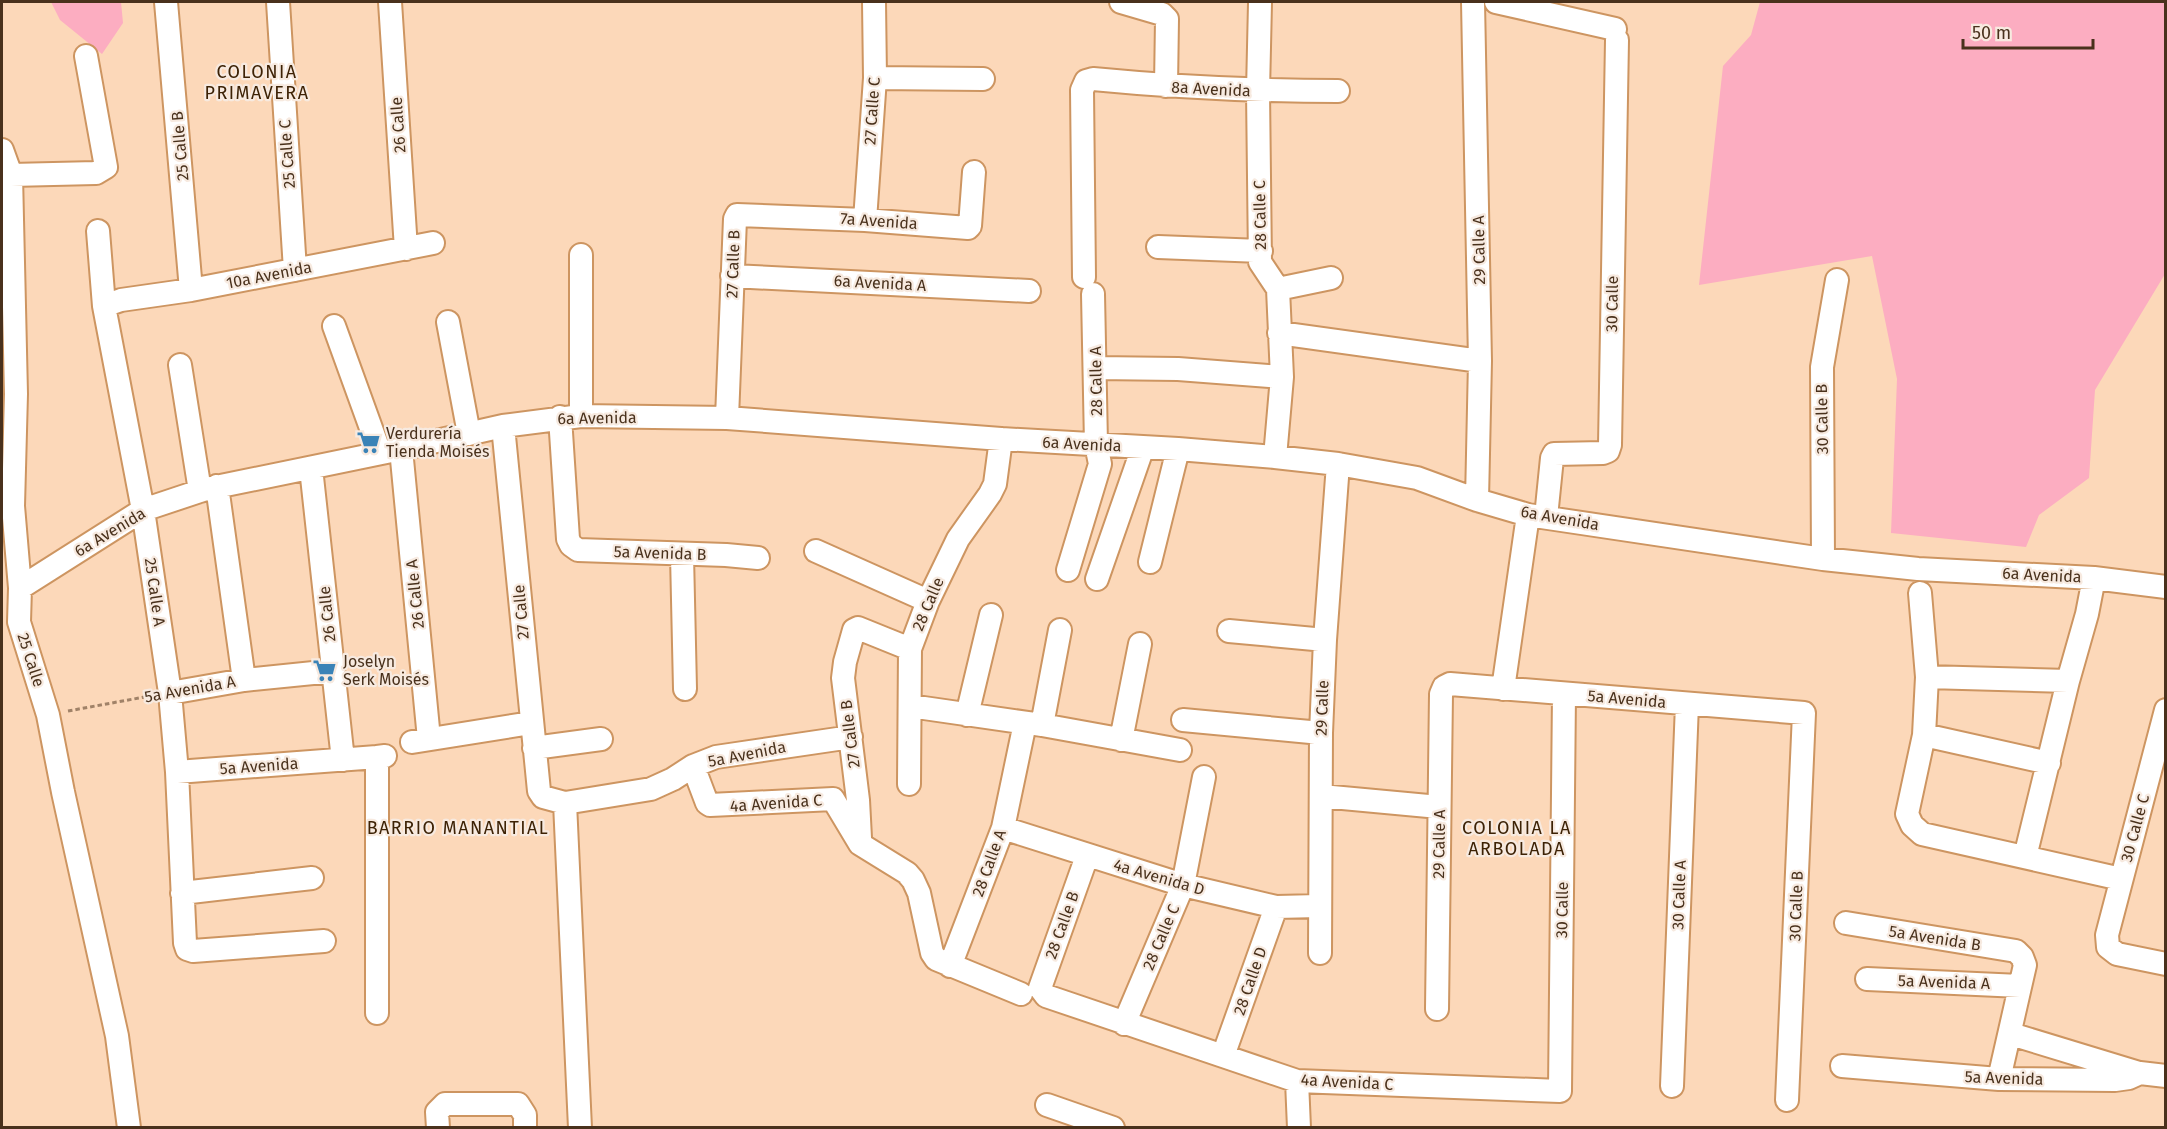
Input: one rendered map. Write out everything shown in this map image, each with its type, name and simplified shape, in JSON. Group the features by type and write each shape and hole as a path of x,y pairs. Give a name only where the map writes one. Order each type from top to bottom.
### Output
{"street":[{"name":"25 Calle B","path":"166,2 191,290"},
{"name":"25 Calle C","path":"278,2 295,270"},
{"name":"26 Calle","path":"390,2 406,249"},
{"name":"27 Calle C","path":"865,220 875,78 874,2"},
{"path":"1121,2 1162,15 1167,19 1166,86"},
{"name":"29 Calle A","path":"1473,2 1480,361 1477,500"},
{"name":"30 Calle","path":"1496,2 1616,34 1610,445 1608,451 1603,453 1554,454 1552,458 1537,516 1503,689"},
{"name":"28 Calle C","path":"1260,3 1258,91 1260,251 1262,267 1278,289"},
{"path":"11,176 96,173 106,167 86,56"},
{"path":"875,78 983,79"},
{"name":"8a Avenida","path":"1086,81 1093,79 1258,91 1338,92"},
{"name":"28 Calle A","path":"1068,570 1100,464 1096,444 1096,368 1088,286 1082,90 1086,81"},
{"name":"25 Calle","path":"2,150 11,176 7,273 8,506 20,588 10,626 48,715 117,1036 129,1128"},
{"name":"7a Avenida","path":"735,219 736,215 741,214 968,228 974,172"},
{"name":"27 Calle B","path":"727,417 735,219"},
{"name":"25 Calle A","path":"98,231 104,306 143,510 170,693 177,772 185,943 187,949 193,951 324,941"},
{"name":"10a Avenida","path":"104,306 121,300 191,290 433,243"},
{"path":"1158,247 1260,251"},
{"path":"570,416 581,255"},
{"name":"6a Avenida A","path":"732,276 1029,291"},
{"path":"1275,457 1281,377 1278,289 1331,278"},
{"name":"30 Calle B","path":"1823,559 1822,367 1837,280"},
{"path":"448,322 469,434"},
{"path":"334,326 391,451"},
{"path":"1279,333 1480,361"},
{"path":"180,365 208,489 244,680"},
{"path":"1096,368 1178,369 1281,377"},
{"name":"6a Avenida","path":"20,588 143,510 208,489 503,426 570,416 727,417 1001,439 1275,457 1338,464 1417,478 1477,500 1537,516 1823,559 1917,569 2094,578 2166,586"},
{"name":"5a Avenida B","path":"570,416 568,539 571,545 578,550 758,558"},
{"name":"27 Calle","path":"503,426 531,723 539,791 543,797"},
{"name":"28 Calle","path":"909,784 910,649 928,601 958,539 995,484 1001,439"},
{"path":"1097,579 1143,447"},
{"path":"1150,562 1178,449"},
{"name":"26 Calle A","path":"391,451 421,740 531,723"},
{"name":"29 Calle","path":"1320,953 1321,733 1324,640 1338,464"},
{"name":"26 Calle","path":"311,468 343,760"},
{"path":"816,551 928,601"},
{"path":"682,555 685,689"},
{"path":"2025,856 2087,614 2094,578"},
{"path":"1920,593 1927,677 1924,735 1907,814 1912,825 1922,834 2121,879"},
{"path":"967,715 991,615"},
{"name":"27 Calle B","path":"860,844 843,670 854,630 858,628 910,649"},
{"path":"1034,724 1060,630"},
{"path":"1229,631 1324,640"},
{"path":"1121,740 1140,644"},
{"name":"5a Avenida A","path":"170,693 244,680 333,671"},
{"path":"1927,677 2068,681"},
{"name":"29 Calle A","path":"1437,1009 1441,694 1444,687 1450,684"},
{"name":"5a Avenida","path":"1450,684 1804,713"},
{"name":"30 Calle","path":"1560,1091 1564,694"},
{"name":"30 Calle A","path":"1672,1086 1687,704"},
{"path":"910,706 1034,724 1180,750"},
{"name":"30 Calle C","path":"2166,710 2107,935 2108,947 2117,954 2166,964"},
{"name":"30 Calle B","path":"1787,1100 1804,713"},
{"path":"1183,720 1321,733"},
{"name":"28 Calle A","path":"950,966 1003,828 1034,724"},
{"path":"1924,735 2049,763"},
{"name":"5a Avenida","path":"543,797 566,803 651,789 679,776 693,766 716,757 851,737"},
{"path":"534,748 601,739"},
{"name":"5a Avenida","path":"177,772 381,756 377,1013"},
{"name":"4a Avenida C","path":"693,766 707,803 715,806 833,799 860,844 907,873 913,880 919,893 932,953 936,959 950,966 1297,1081 1560,1091"},
{"name":"28 Calle C","path":"1124,1024 1183,885 1204,777"},
{"path":"1321,796 1439,807"},
{"path":"566,803 580,1128"},
{"name":"4a Avenida D","path":"1003,828 1183,885 1276,906 1319,906"},
{"name":"28 Calle B","path":"1032,993 1040,988 1087,856"},
{"path":"182,893 312,878"},
{"name":"28 Calle D","path":"1223,1056 1276,906"},
{"name":"5a Avenida B","path":"1845,923 2016,951 2025,964 2020,986"},
{"name":"5a Avenida A","path":"1867,979 2020,986"},
{"path":"1999,1079 2020,986"},
{"path":"2011,1034 2140,1073"},
{"name":"5a Avenida","path":"1842,1066 1999,1079 2115,1080 2129,1078 2140,1073 2166,1076"},
{"path":"1297,1081 1299,1128"},
{"path":"438,1128 437,1112 445,1104 518,1104 523,1108 525,1128"},
{"path":"1047,1105 1113,1128"}],"path":[{"name":"5a Avenida A","path":"48,715 170,693"}],"shaded area":[{"path":"51,2 121,2 123,23 102,54 60,20"},
{"path":"1760,2 2165,2 2165,274 2095,390 2089,478 2039,515 2026,547 1891,533 1897,379 1872,256 1699,285 1723,66 1751,35"}],"place":[{"name":"Verdurería Tienda Moisés","path":"368,442"},
{"name":"Joselyn Serk Moisés","path":"325,670"}],"district":[{"name":"COLONIA PRIMAVERA","path":"257,82"},
{"name":"BARRIO MANANTIAL","path":"458,828"},
{"name":"COLONIA LA ARBOLADA","path":"1517,838"}]}
